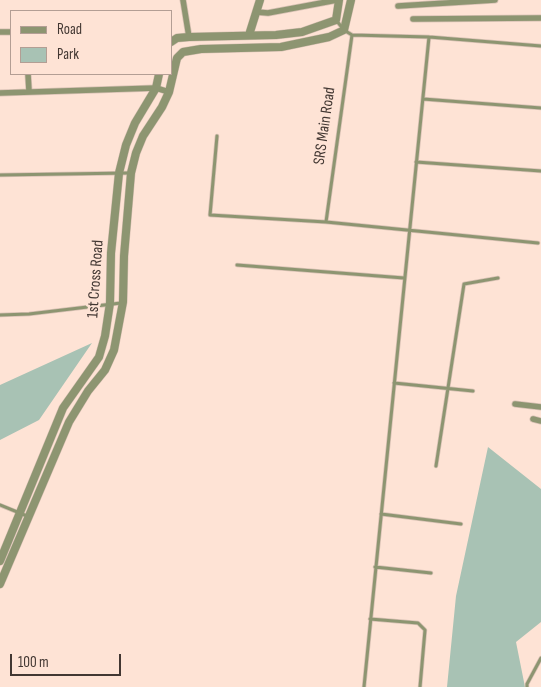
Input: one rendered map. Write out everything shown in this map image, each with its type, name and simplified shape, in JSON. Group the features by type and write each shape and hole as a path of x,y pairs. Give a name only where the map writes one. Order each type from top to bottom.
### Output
{"street":[{"path":"183,0 189,37"},
{"path":"250,35 260,0"},
{"path":"172,41 177,38 189,37 302,32 336,20 338,0 268,13 256,12"},
{"path":"0,584 69,422 108,363 114,350 123,302 124,256 131,173 143,136 162,107 169,92 177,58 183,52 201,49 281,47 329,37 344,30 351,0"},
{"path":"398,6 441,1 494,0"},
{"path":"413,19 541,18"},
{"path":"28,75 29,91"},
{"name":"1st Cross Road","path":"0,561 62,408 99,357 105,336 110,303 111,252 119,173 126,145 156,88 159,75"},
{"path":"0,93 156,88 169,92"},
{"path":"515,404 541,407"},
{"path":"533,419 541,421"}],"lane":[{"path":"336,20 344,30 352,35 429,37 541,46"},
{"name":"SRS Main Road","path":"326,222 352,35"},
{"path":"364,687 429,37"},
{"path":"423,99 541,108"},
{"path":"216,136 210,215 326,222 538,243"},
{"path":"416,162 541,171"},
{"path":"0,175 131,173"},
{"path":"237,264 404,278"},
{"path":"436,466 464,284 498,278"},
{"path":"0,315 28,314 123,302"},
{"path":"394,383 473,391"},
{"path":"0,505 29,516"},
{"path":"381,514 461,524"},
{"path":"376,567 431,573"},
{"path":"370,618 418,623 423,626 425,630 420,687"},
{"path":"527,687 541,658"}],"green space":[{"path":"92,343 39,420 0,440 0,385"},
{"path":"488,447 541,489 541,622 516,642 525,687 447,687 456,596"}]}
